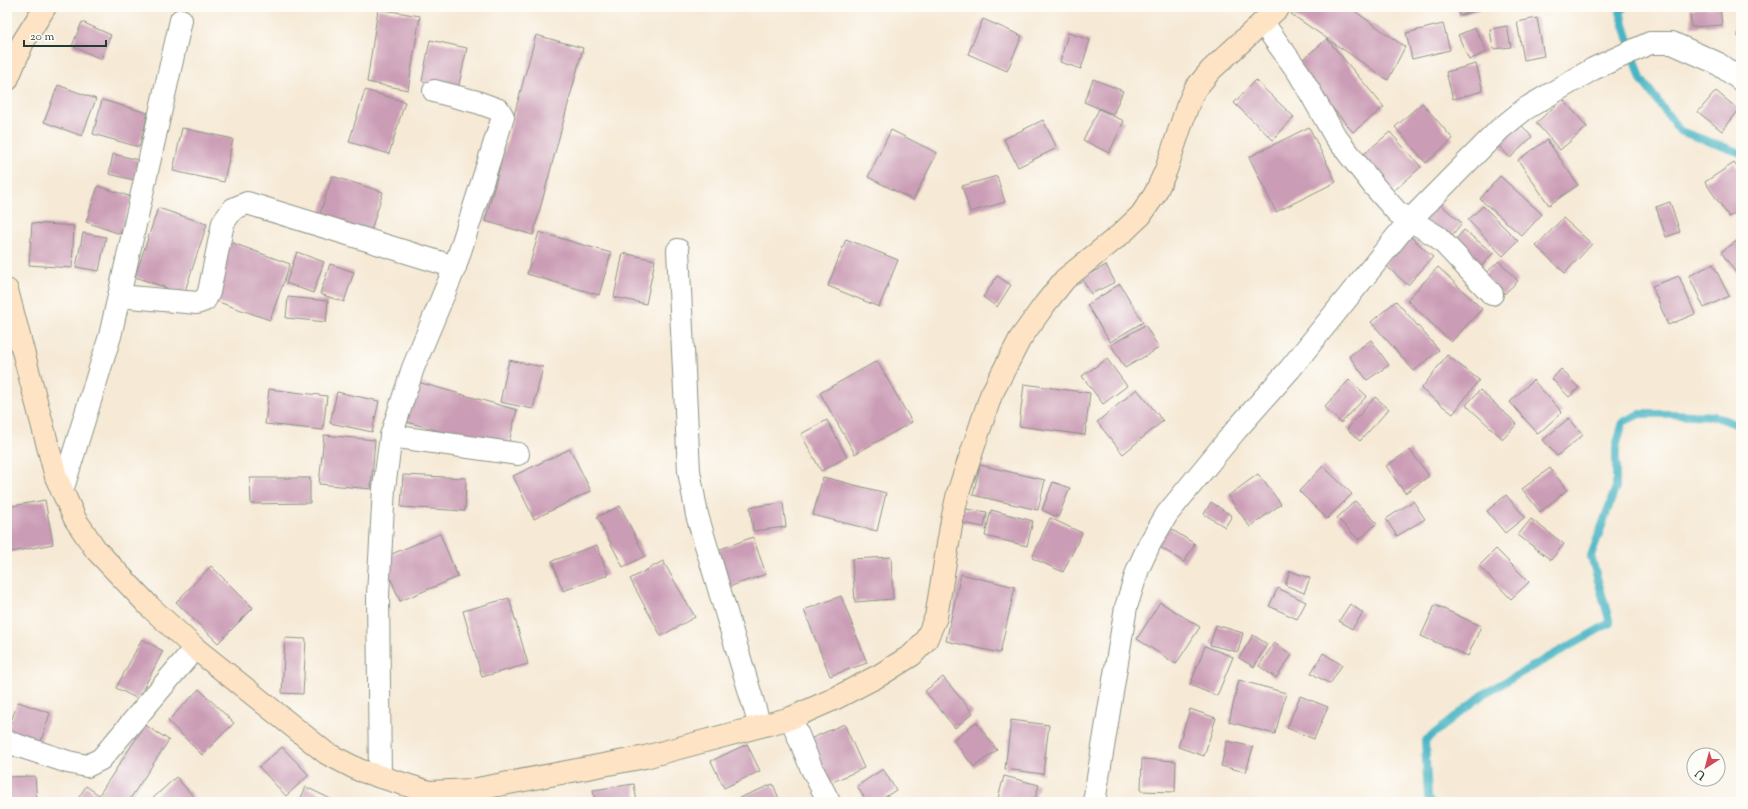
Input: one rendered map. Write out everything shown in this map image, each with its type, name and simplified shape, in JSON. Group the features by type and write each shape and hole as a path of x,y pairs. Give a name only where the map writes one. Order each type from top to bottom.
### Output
{"street":[{"path":"7,80 23,42 45,7"},
{"path":"7,290 56,477 75,519 96,550 150,607 195,648 326,753 359,770 429,792 472,790 645,757 791,718 834,699 880,675 912,655 926,640 936,618 952,520 958,493 991,395 1020,339 1044,304 1065,279 1121,234 1141,215 1155,194 1166,170 1187,107 1195,89 1210,70 1279,7"},
{"path":"62,491 110,336 182,20"},
{"path":"1263,23 1298,73 1335,136 1374,186 1404,216 1421,225 1438,238 1492,294"},
{"path":"1094,802 1126,607 1138,569 1150,542 1167,514 1236,430 1290,369 1404,216 1500,129 1525,109 1593,69 1650,43 1672,43 1717,63 1741,80"},
{"path":"380,777 378,596 384,488 391,436 413,368 455,267 503,117 499,110 477,102 434,91"},
{"path":"119,296 197,303 206,300 209,292 223,223 233,209 247,203 455,267"},
{"path":"678,250 689,471 696,515 760,726"},
{"path":"391,436 518,454"},
{"path":"7,742 68,762 87,766 101,758 195,648"},
{"path":"791,718 811,767 829,802"}],"building":[{"path":"1298,7 1349,7 1405,47 1388,80 1291,14"},
{"path":"1457,7 1487,7 1459,16"},
{"path":"1720,7 1722,25 1691,27 1690,9"},
{"path":"1739,7 1741,7 1741,37 1738,37"},
{"path":"378,9 420,16 408,90 367,82"},
{"path":"1537,18 1544,56 1524,60 1517,22"},
{"path":"983,19 1022,36 1007,71 968,54"},
{"path":"82,22 111,35 101,59 72,46"},
{"path":"1443,24 1450,50 1412,59 1406,33"},
{"path":"1507,26 1511,47 1493,49 1490,29"},
{"path":"1475,28 1487,52 1469,60 1458,35"},
{"path":"1068,33 1090,40 1081,69 1060,62"},
{"path":"536,35 583,48 533,235 485,221"},
{"path":"1327,39 1384,107 1353,132 1296,65"},
{"path":"430,40 467,48 458,89 422,81"},
{"path":"1476,64 1483,91 1453,99 1446,72"},
{"path":"1093,79 1123,91 1113,114 1084,102"},
{"path":"1255,80 1294,117 1273,140 1234,103"},
{"path":"58,85 96,99 82,136 44,122"},
{"path":"365,90 405,102 389,154 349,142"},
{"path":"1716,91 1739,110 1722,131 1698,112"},
{"path":"1563,99 1587,127 1560,150 1536,123"},
{"path":"102,100 148,113 139,147 93,134"},
{"path":"1422,103 1453,139 1426,163 1395,127"},
{"path":"1099,109 1124,121 1109,153 1083,140"},
{"path":"1515,118 1532,137 1510,158 1493,139"},
{"path":"1043,120 1057,148 1018,167 1004,139"},
{"path":"1309,127 1336,182 1276,212 1249,157"},
{"path":"182,128 233,139 224,182 173,171"},
{"path":"891,130 937,153 913,200 868,177"},
{"path":"1390,132 1421,167 1389,195 1358,159"},
{"path":"1547,140 1578,185 1549,205 1518,160"},
{"path":"113,154 139,160 134,180 109,174"},
{"path":"1734,163 1741,173 1741,209 1729,217 1705,182"},
{"path":"332,176 383,192 369,237 318,220"},
{"path":"997,176 1005,202 970,212 962,186"},
{"path":"1500,176 1542,214 1522,236 1480,199"},
{"path":"98,186 132,197 120,234 86,222"},
{"path":"1434,199 1462,223 1447,241 1418,217"},
{"path":"1670,202 1680,232 1666,237 1656,207"},
{"path":"1483,206 1518,241 1503,256 1468,220"},
{"path":"158,208 207,224 184,294 135,277"},
{"path":"1563,218 1592,244 1565,273 1536,246"},
{"path":"32,223 74,226 72,268 29,265"},
{"path":"1464,230 1493,253 1478,270 1449,247"},
{"path":"539,232 611,253 599,295 527,274"},
{"path":"83,233 106,237 99,271 76,267"},
{"path":"1410,236 1433,257 1408,285 1384,264"},
{"path":"1741,238 1741,280 1721,252"},
{"path":"846,239 898,260 879,307 828,286"},
{"path":"230,242 290,264 270,320 210,299"},
{"path":"297,252 324,262 313,293 286,283"},
{"path":"623,253 655,260 646,304 614,297"},
{"path":"1499,261 1518,281 1503,295 1484,275"},
{"path":"330,264 354,272 344,302 320,294"},
{"path":"1713,264 1729,296 1704,308 1689,276"},
{"path":"1106,265 1115,282 1091,294 1082,278"},
{"path":"1438,267 1482,309 1451,342 1407,300"},
{"path":"997,276 1011,285 997,307 983,297"},
{"path":"1679,276 1695,314 1668,325 1652,286"},
{"path":"1120,284 1143,322 1110,342 1087,305"},
{"path":"288,297 328,301 326,322 286,318"},
{"path":"1396,301 1439,350 1414,371 1371,322"},
{"path":"1145,325 1159,348 1125,368 1111,345"},
{"path":"1371,340 1389,365 1367,380 1349,356"},
{"path":"1447,355 1479,380 1453,414 1421,389"},
{"path":"1107,359 1127,386 1103,404 1082,376"},
{"path":"509,360 543,367 533,409 500,402"},
{"path":"877,361 912,422 855,454 820,393"},
{"path":"1561,369 1579,388 1569,397 1552,379"},
{"path":"1349,380 1367,396 1341,423 1324,407"},
{"path":"1533,380 1562,412 1538,434 1510,402"},
{"path":"414,381 517,410 507,450 403,421"},
{"path":"1024,384 1090,393 1085,435 1019,426"},
{"path":"269,389 327,396 323,430 265,424"},
{"path":"1137,389 1163,421 1123,454 1097,422"},
{"path":"1480,390 1517,424 1503,439 1466,405"},
{"path":"337,392 379,401 372,432 330,423"},
{"path":"1375,397 1389,409 1360,441 1347,429"},
{"path":"1569,418 1583,435 1557,456 1543,440"},
{"path":"827,420 847,457 821,471 801,434"},
{"path":"324,435 375,440 371,489 319,484"},
{"path":"570,449 591,491 534,519 513,476"},
{"path":"1410,450 1429,476 1405,493 1386,466"},
{"path":"980,465 1045,480 1038,510 973,495"},
{"path":"1323,466 1352,494 1327,519 1299,491"},
{"path":"1550,468 1567,490 1540,512 1522,489"},
{"path":"1258,474 1281,504 1250,527 1228,496"},
{"path":"403,475 466,478 465,511 401,507"},
{"path":"823,477 886,493 877,531 813,515"},
{"path":"250,478 310,478 310,503 251,504"},
{"path":"1053,482 1070,488 1058,517 1042,510"},
{"path":"1506,495 1525,517 1505,533 1487,511"},
{"path":"45,500 53,544 7,553 7,507"},
{"path":"1355,501 1377,523 1359,540 1337,518"},
{"path":"1413,501 1425,519 1397,536 1386,519"},
{"path":"1211,502 1232,516 1225,527 1204,514"},
{"path":"783,503 786,527 753,531 750,507"},
{"path":"620,506 645,556 623,567 597,517"},
{"path":"959,508 987,512 984,527 957,522"},
{"path":"991,510 1033,521 1027,546 985,536"},
{"path":"1050,518 1082,533 1063,572 1032,558"},
{"path":"1531,519 1564,544 1551,560 1518,535"},
{"path":"1166,526 1195,544 1184,562 1155,544"},
{"path":"440,534 458,577 400,601 382,558"},
{"path":"753,537 766,574 723,589 710,553"},
{"path":"597,545 608,575 563,591 552,561"},
{"path":"1496,549 1529,582 1511,599 1479,566"},
{"path":"891,557 893,599 855,602 852,559"},
{"path":"663,561 695,617 661,636 630,579"},
{"path":"211,566 253,608 218,643 176,602"},
{"path":"1290,571 1310,578 1304,593 1285,585"},
{"path":"961,574 1015,587 1000,653 946,641"},
{"path":"1278,588 1306,602 1297,619 1269,606"},
{"path":"841,596 867,663 830,676 804,610"},
{"path":"509,598 528,664 482,677 463,611"},
{"path":"1160,602 1200,627 1176,664 1137,639"},
{"path":"1350,604 1363,613 1352,629 1339,621"},
{"path":"1435,605 1481,626 1468,656 1421,636"},
{"path":"1216,625 1243,633 1238,652 1210,645"},
{"path":"1253,635 1267,644 1254,667 1239,658"},
{"path":"285,638 306,639 303,694 282,693"},
{"path":"142,639 163,651 138,699 116,688"},
{"path":"1274,643 1292,655 1276,678 1259,666"},
{"path":"1205,646 1233,657 1217,696 1190,685"},
{"path":"1323,653 1342,665 1330,684 1311,673"},
{"path":"943,677 973,713 955,728 925,691"},
{"path":"1239,680 1286,693 1275,734 1229,722"},
{"path":"199,689 234,723 202,755 168,721"},
{"path":"1300,696 1328,707 1314,739 1287,728"},
{"path":"18,702 50,713 40,744 7,733"},
{"path":"1190,709 1216,718 1204,756 1178,747"},
{"path":"1011,720 1049,725 1043,774 1005,769"},
{"path":"976,722 997,750 974,767 953,740"},
{"path":"844,724 864,768 830,783 810,739"},
{"path":"145,725 169,740 128,802 76,802 86,786 99,795"},
{"path":"1227,741 1253,747 1246,772 1221,766"},
{"path":"747,744 760,771 724,788 711,761"},
{"path":"282,747 309,775 286,796 259,767"},
{"path":"1142,759 1176,761 1175,792 1141,791"},
{"path":"883,769 896,790 877,802 867,802 857,786"},
{"path":"35,776 37,802 7,802 7,777"},
{"path":"1004,776 1039,785 1034,802 997,802"},
{"path":"176,777 194,797 188,802 149,802"},
{"path":"634,784 637,802 595,802 593,790"},
{"path":"773,784 780,801 741,802 739,798"},
{"path":"306,787 337,802 299,802"}],"waterway":[{"path":"1624,7 1620,12 1641,79 1680,131 1741,153"},
{"path":"1430,802 1428,798 1425,741 1485,693 1610,623 1591,556 1616,487 1616,447 1623,422 1640,414 1669,414 1714,416 1741,426"}]}
